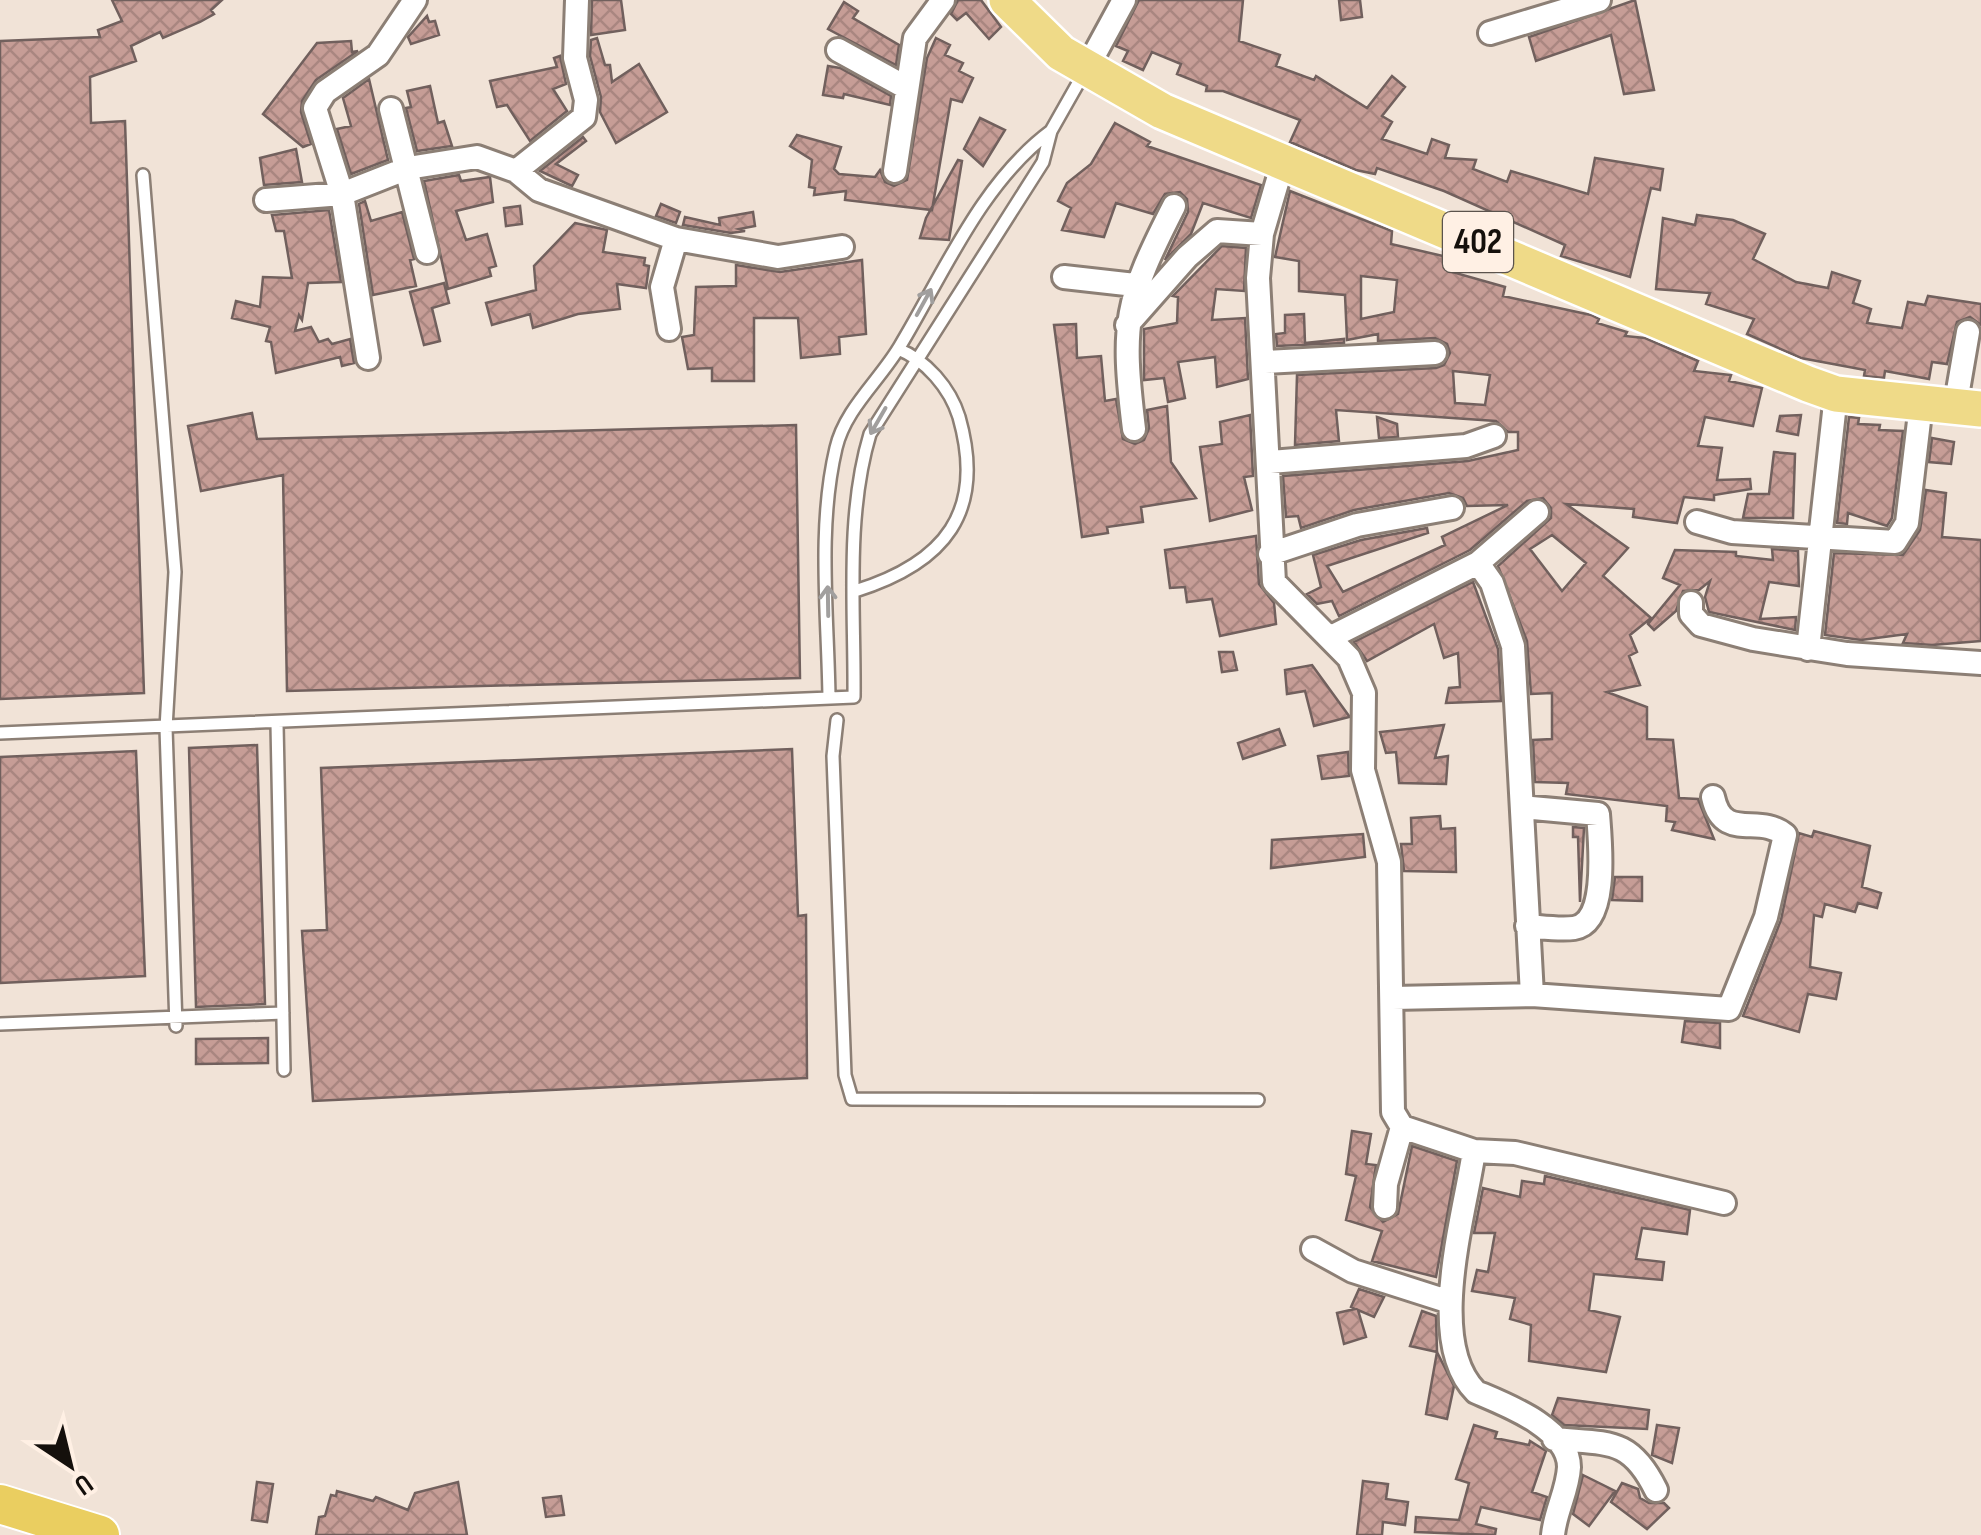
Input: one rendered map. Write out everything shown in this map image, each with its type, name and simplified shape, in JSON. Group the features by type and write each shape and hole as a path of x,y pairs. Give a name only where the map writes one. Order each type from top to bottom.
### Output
{"highway":[{"path":"0,1504 100,1535"}],"main road":[{"name":"402","path":"1007,0 1051,44 1162,111 1836,394 1952,407"}],"street":[{"path":"368,358 342,194 315,108 325,92 378,55 415,0"},
{"path":"516,171 584,117 586,100 575,58 578,0"},
{"path":"895,171 915,38 944,0"},
{"path":"1086,68 1124,0"},
{"path":"1490,33 1599,0"},
{"path":"838,50 907,88"},
{"path":"391,108 427,252"},
{"path":"266,200 342,194 408,168 477,157 516,171 539,190 676,239 778,257 842,247"},
{"path":"1284,160 1262,234 1258,278 1270,462 1270,554 1278,589 1349,658 1364,694 1363,770 1390,862 1393,1112 1402,1127 1474,1150 1515,1153 1724,1203"},
{"path":"1134,429 1124,348 1134,285 1174,206"},
{"path":"1127,325 1187,257 1218,230 1262,234"},
{"path":"670,328 662,287 676,239"},
{"path":"1064,277 1134,285"},
{"path":"1697,522 1732,532 1888,543 1904,534 1952,407 1968,332"},
{"path":"1265,362 1435,353"},
{"path":"1808,649 1836,394"},
{"path":"1270,462 1466,446 1494,436"},
{"path":"1270,554 1357,525 1452,508"},
{"path":"1331,637 1478,563 1537,512"},
{"path":"1478,563 1492,584 1513,646 1532,994"},
{"path":"1690,603 1701,626 1808,649 1981,662"},
{"path":"1393,998 1532,994 1726,1010 1731,1007 1766,916 1785,835 1777,830 1725,822 1717,815 1713,797"},
{"path":"1522,807 1598,814 1600,850 1596,904 1590,918 1576,928 1526,926"},
{"path":"1385,1207 1386,1184 1402,1127"},
{"path":"1474,1150 1450,1302 1454,1352 1469,1386 1522,1411 1566,1453 1569,1470 1552,1535"},
{"path":"1313,1249 1353,1270 1450,1302"},
{"path":"1554,1439 1626,1448 1636,1455 1656,1490"}],"lane":[{"path":"0,733 854,697 862,460 870,434 1043,162 1051,130 1086,68"},
{"path":"829,698 828,515 835,452 856,407 898,350 949,257 1024,150 1051,130"},
{"path":"144,174 175,572 166,728 176,1020"},
{"path":"855,591 912,569 953,526 965,502 970,477 955,404 917,357 898,350"},
{"path":"837,720 833,756 845,1075 852,1098 1258,1100"},
{"path":"278,724 284,1070"},
{"path":"0,1024 282,1013"}],"building":[{"path":"112,0 222,0 211,10 214,14 200,22 163,38 160,32 131,46 136,61 90,77 91,123 125,121 144,693 0,699 0,41 100,37 98,30 122,21"},
{"path":"592,0 621,0 625,30 591,35"},
{"path":"958,0 981,0 1001,27 989,39 966,13 957,20 951,14"},
{"path":"1139,0 1243,0 1239,41 1280,55 1276,66 1314,80 1316,76 1367,108 1392,76 1405,87 1382,116 1392,122 1382,139 1427,154 1432,139 1449,145 1445,158 1476,160 1473,169 1507,182 1511,171 1588,194 1595,158 1663,169 1660,190 1651,188 1630,277 1561,256 1565,245 1444,191 1377,168 1375,174 1356,170 1290,142 1300,120 1223,91 1206,91 1207,86 1177,74 1181,64 1152,52 1143,70 1123,61 1128,51 1116,46"},
{"path":"1339,0 1360,0 1362,17 1341,20"},
{"path":"1635,0 1654,90 1624,94 1611,35 1536,61 1529,37"},
{"path":"844,2 858,11 853,18 899,45 896,65 828,29"},
{"path":"427,16 429,22 435,21 439,35 411,44 408,37"},
{"path":"597,38 605,65 610,65 612,82 639,64 667,112 616,143 600,112 601,97 590,56 591,40"},
{"path":"936,38 950,45 945,55 963,63 959,71 973,78 962,102 951,99 932,210 845,200 846,191 814,195 815,188 809,187 812,160 790,146 797,135 841,147 834,169 839,174 875,177 880,170 885,182 894,186 907,180 927,58"},
{"path":"351,41 352,52 358,51 316,80 302,101 301,112 311,144 303,147 263,114 317,43"},
{"path":"560,56 566,84 553,89 567,111 530,141 507,105 497,107 490,81 557,67 554,58"},
{"path":"828,66 840,68 891,96 890,105 844,94 843,98 823,95"},
{"path":"369,79 388,160 351,174 337,129 351,126 343,98"},
{"path":"430,86 438,123 444,121 452,146 417,151 406,108 411,107 407,91"},
{"path":"980,118 1005,130 983,166 964,149"},
{"path":"1115,123 1150,142 1147,146 1261,185 1251,218 1203,203 1191,234 1165,260 1188,212 1187,199 1180,192 1165,194 1153,214 1116,203 1104,237 1062,230 1071,208 1058,201 1067,183 1091,164"},
{"path":"583,137 586,141 556,164 578,175 572,186 540,171"},
{"path":"296,149 302,182 264,185 260,158"},
{"path":"958,160 962,161 949,240 920,238 926,218"},
{"path":"459,175 461,181 490,177 493,202 456,211 466,240 487,234 496,266 489,268 491,276 448,289 424,181"},
{"path":"1290,191 1392,231 1391,244 1456,259 1452,272 1505,287 1503,296 1591,315 1599,319 1597,323 1627,332 1625,336 1645,338 1698,361 1694,371 1731,375 1729,381 1762,388 1753,426 1705,417 1698,446 1722,448 1717,480 1750,479 1751,489 1714,495 1714,500 1684,497 1677,523 1633,517 1634,509 1566,504 1628,548 1603,576 1651,618 1630,635 1637,652 1629,656 1640,685 1607,692 1647,707 1647,739 1673,740 1679,798 1698,799 1714,839 1672,830 1675,822 1666,821 1667,806 1566,794 1568,783 1535,782 1533,740 1552,739 1552,693 1531,694 1527,641 1498,566 1551,518 1551,508 1543,498 1527,501 1470,550 1339,616 1332,601 1317,604 1307,594 1321,587 1313,555 1361,540 1427,528 1428,533 1327,566 1343,592 1445,545 1442,537 1508,505 1467,506 1463,498 1449,493 1354,510 1301,528 1298,516 1286,517 1283,476 1468,461 1518,450 1518,432 1508,432 1496,421 1336,410 1339,441 1295,445 1297,375 1436,368 1444,365 1450,353 1447,344 1435,338 1378,341 1378,334 1347,340 1345,295 1299,291 1299,261 1275,257","holes":["1361,276 1397,280 1394,312 1361,319","1453,371 1490,375 1485,405 1455,403","1552,535 1586,563 1562,591 1530,549"]},
{"path":"365,201 371,221 402,212 414,259 410,260 416,286 373,295 359,204"},
{"path":"661,204 680,212 676,223 656,216"},
{"path":"520,206 522,224 506,226 504,208"},
{"path":"329,210 341,282 308,283 302,320 299,315 295,331 311,327 319,342 328,339 332,344 350,339 354,363 342,366 340,357 276,373 271,342 266,341 270,327 232,318 236,301 260,307 263,277 292,278 284,231 276,231 272,215"},
{"path":"753,212 755,226 739,229 745,231 731,233 683,225 685,217 720,225 719,218"},
{"path":"1697,215 1733,220 1765,234 1753,259 1796,282 1828,288 1832,272 1860,281 1853,303 1871,309 1867,323 1902,328 1908,302 1925,305 1928,296 1981,304 1981,325 1970,317 1957,322 1947,364 1932,362 1929,379 1885,371 1884,378 1864,376 1865,370 1801,358 1747,334 1754,319 1706,304 1710,293 1656,289 1663,218 1695,225"},
{"path":"575,223 607,230 603,252 645,258 644,265 649,266 646,288 617,284 620,309 578,314 533,328 530,314 492,325 486,303 536,290 534,266"},
{"path":"1222,246 1246,248 1244,291 1216,289 1212,320 1245,318 1248,379 1217,387 1215,357 1178,362 1185,398 1168,402 1164,378 1144,380 1144,329 1177,323 1178,297 1173,296"},
{"path":"862,260 866,334 839,337 840,354 801,358 798,318 754,318 754,381 712,381 712,368 688,369 682,337 694,335 696,287 736,286 736,265 780,272"},
{"path":"444,283 449,303 432,308 440,341 424,345 410,292"},
{"path":"1304,314 1305,343 1344,339 1344,343 1277,346 1276,334 1285,333 1285,315"},
{"path":"1076,324 1077,358 1101,356 1105,401 1116,399 1123,439 1135,444 1144,440 1149,428 1147,410 1167,406 1171,462 1196,498 1141,507 1143,522 1107,527 1108,533 1082,537 1054,325"},
{"path":"252,413 257,439 796,425 800,678 287,691 283,475 201,491 188,426"},
{"path":"1250,415 1253,476 1244,477 1252,510 1210,521 1200,447 1222,444 1220,422"},
{"path":"1801,415 1798,435 1777,431 1780,416"},
{"path":"1377,417 1397,424 1398,437 1379,438"},
{"path":"1849,417 1859,418 1858,424 1880,425 1879,430 1903,431 1892,518 1887,526 1848,513 1847,524 1837,523"},
{"path":"1932,438 1954,442 1951,464 1929,462"},
{"path":"1774,452 1795,454 1793,518 1743,518 1748,494 1769,494"},
{"path":"1926,490 1946,493 1942,537 1981,540 1981,641 1932,645 1903,643 1907,634 1861,640 1825,635 1834,553 1903,555 1920,530"},
{"path":"1256,536 1259,584 1274,603 1276,624 1220,636 1212,599 1187,602 1185,587 1170,588 1165,550"},
{"path":"1772,549 1798,551 1799,586 1769,582 1760,619 1796,617 1795,630 1709,612 1705,597 1710,581 1699,590 1683,591 1676,611 1654,630 1648,624 1680,585 1663,578 1675,550 1736,552 1736,556 1773,560"},
{"path":"1473,582 1498,649 1501,701 1446,703 1449,688 1460,687 1458,653 1444,658 1434,624 1367,661 1354,642"},
{"path":"1219,652 1233,652 1237,670 1222,672"},
{"path":"1312,665 1349,717 1314,726 1305,691 1287,694 1285,670"},
{"path":"1444,725 1435,758 1448,756 1446,784 1399,783 1396,752 1386,753 1380,732"},
{"path":"1279,729 1285,745 1243,759 1238,743"},
{"path":"257,745 265,1004 196,1007 189,748"},
{"path":"792,749 798,916 806,915 807,1078 313,1101 302,931 327,930 321,768"},
{"path":"136,751 145,976 0,983 0,757"},
{"path":"1348,752 1349,776 1322,779 1318,756"},
{"path":"1440,816 1441,829 1455,828 1456,872 1404,871 1401,844 1412,844 1411,818"},
{"path":"1573,827 1584,828 1580,902 1578,837 1573,837"},
{"path":"1814,831 1870,846 1862,887 1881,893 1877,908 1858,903 1855,912 1825,904 1822,917 1814,915 1810,967 1841,973 1836,999 1808,994 1799,1032 1743,1016 1781,920 1799,833 1812,837"},
{"path":"1363,834 1365,857 1271,868 1272,840"},
{"path":"1615,877 1642,877 1642,901 1612,900"},
{"path":"1685,1021 1720,1023 1720,1048 1682,1042"},
{"path":"268,1038 268,1063 196,1064 196,1039"},
{"path":"1352,1131 1371,1134 1366,1164 1376,1165 1370,1207 1383,1222 1398,1214 1412,1146 1457,1161 1436,1277 1372,1261 1382,1231 1346,1220 1356,1176 1346,1174"},
{"path":"1545,1176 1690,1210 1687,1234 1642,1228 1636,1259 1664,1262 1662,1280 1594,1274 1589,1310 1620,1317 1606,1372 1529,1361 1531,1325 1510,1319 1515,1298 1472,1291 1477,1270 1488,1272 1495,1233 1474,1233 1483,1188 1520,1197 1522,1181 1544,1184"},
{"path":"1359,1289 1384,1297 1374,1317 1358,1310 1366,1337 1344,1344 1337,1313 1355,1309 1351,1307"},
{"path":"1422,1311 1436,1316 1437,1352 1410,1346"},
{"path":"1437,1352 1454,1386 1447,1419 1426,1414"},
{"path":"1558,1398 1649,1410 1647,1429 1564,1425 1552,1415"},
{"path":"1474,1425 1497,1432 1495,1438 1529,1445 1530,1441 1546,1451 1532,1492 1547,1497 1540,1520 1481,1507 1476,1524 1496,1529 1495,1535 1415,1532 1416,1517 1459,1520 1469,1483 1456,1479"},
{"path":"1657,1425 1679,1428 1672,1463 1652,1455"},
{"path":"1583,1475 1615,1491 1589,1526 1573,1514"},
{"path":"1363,1481 1388,1484 1386,1499 1408,1502 1405,1525 1383,1522 1382,1535 1357,1535"},
{"path":"257,1482 273,1484 267,1522 252,1520"},
{"path":"458,1482 467,1535 316,1535 319,1517 325,1516 331,1495 336,1496 337,1491 373,1501 376,1497 408,1510 415,1493"},
{"path":"1622,1483 1638,1489 1640,1498 1649,1503 1664,1503 1669,1508 1647,1529 1611,1502"},
{"path":"561,1496 564,1515 546,1517 543,1498"}]}
